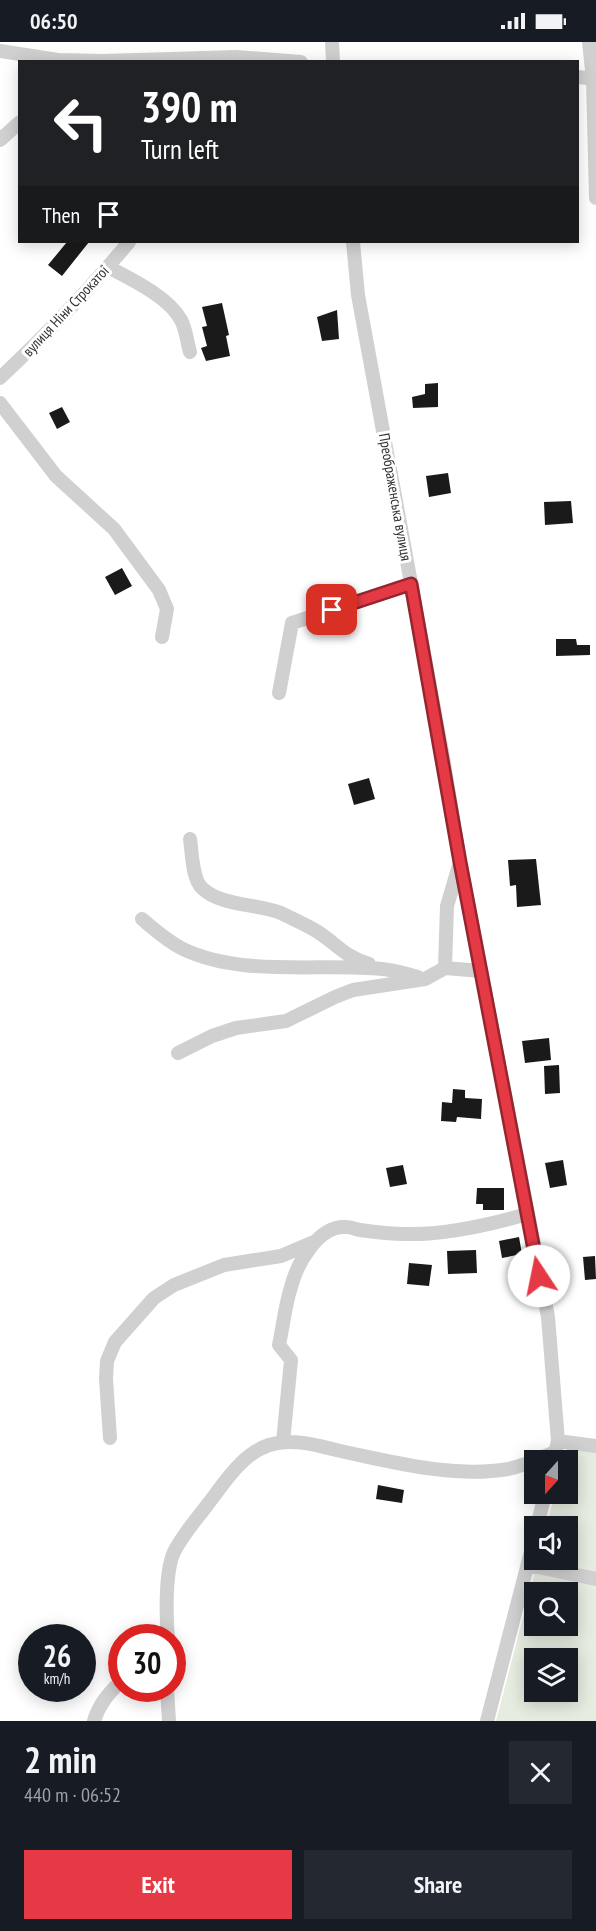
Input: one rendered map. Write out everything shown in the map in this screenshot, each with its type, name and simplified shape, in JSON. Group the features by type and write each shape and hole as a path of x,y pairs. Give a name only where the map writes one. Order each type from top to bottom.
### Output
{"street":[{"path":"333,42 333,60"},
{"path":"589,42 594,79 596,198"},
{"path":"0,51 58,60"},
{"path":"137,60 236,57 275,60"},
{"path":"579,77 594,79"},
{"path":"0,140 18,124"},
{"name":"вулиця Ніни Строкатої","path":"0,378 45,334 128,243"},
{"name":"Преображенська вулиця","path":"353,243 358,295 460,862 548,1317 555,1450"},
{"path":"108,267 162,298 173,308 182,321 190,352"},
{"path":"0,403 56,476 114,529 159,590 167,609 162,637"},
{"path":"279,693 292,623 411,584"},
{"path":"190,839 196,880 201,888 211,894 241,905 279,912 318,932 350,956 384,969 425,979"},
{"path":"446,968 447,906 460,862"},
{"path":"142,919 168,941 184,950 227,962 273,966 384,969"},
{"path":"178,1053 212,1036 236,1028 286,1021 327,1000 353,990 425,979 446,968 482,971"},
{"path":"283,1442 291,1360 279,1345 291,1285 302,1261 316,1241 329,1230 345,1227 405,1234 448,1231 501,1222 527,1214"},
{"path":"110,1438 107,1361 115,1342 154,1298 174,1285 224,1265 281,1257 316,1241"},
{"path":"167,1624 166,1609 172,1555 184,1533 230,1474 249,1455 269,1445 283,1442 310,1444 411,1466 481,1472 509,1468 524,1462"},
{"path":"563,1450 596,1446"},
{"path":"487,1721 527,1570"},
{"path":"554,1570 596,1578"},
{"path":"94,1721 98,1708 108,1694"},
{"path":"168,1702 169,1721"}],"shaded area":[{"path":"569,1442 596,1446 596,1721 496,1721 524,1614 524,1636 578,1636 578,1582 532,1582 535,1570 578,1570 578,1516 549,1516 552,1504 578,1504 578,1450 567,1450"}],"building":[{"path":"66,243 88,243 62,276 48,265"},
{"path":"222,303 229,335 226,336 230,356 206,361 201,348 207,346 202,327 207,326 202,307"},
{"path":"337,310 339,339 322,341 317,317"},
{"path":"438,383 438,407 413,408 412,397 425,394 425,384"},
{"path":"62,407 70,422 57,429 49,413"},
{"path":"448,473 451,493 429,497 426,476"},
{"path":"571,501 573,523 545,525 544,502"},
{"path":"122,568 132,586 115,595 105,577"},
{"path":"556,639 576,639 577,645 590,645 590,655 556,656"},
{"path":"369,778 375,799 354,805 348,784"},
{"path":"536,859 541,905 517,907 516,885 510,886 508,860"},
{"path":"549,1038 551,1060 525,1063 522,1041"},
{"path":"559,1065 560,1093 545,1094 544,1066"},
{"path":"453,1089 465,1090 465,1098 482,1099 481,1119 457,1117 456,1122 441,1121 442,1102 452,1103"},
{"path":"563,1160 567,1185 550,1188 545,1163"},
{"path":"403,1165 407,1184 390,1187 386,1168"},
{"path":"477,1188 504,1188 504,1210 483,1210 483,1204 476,1204"},
{"path":"519,1237 522,1254 502,1258 499,1241"},
{"path":"476,1250 477,1273 448,1274 447,1251"},
{"path":"595,1256 596,1279 585,1280 583,1257"},
{"path":"409,1263 432,1265 429,1286 407,1284"},
{"path":"378,1485 404,1490 402,1503 376,1499"}],"route":[{"path":"332,610 411,584 460,862 539,1276"}]}
